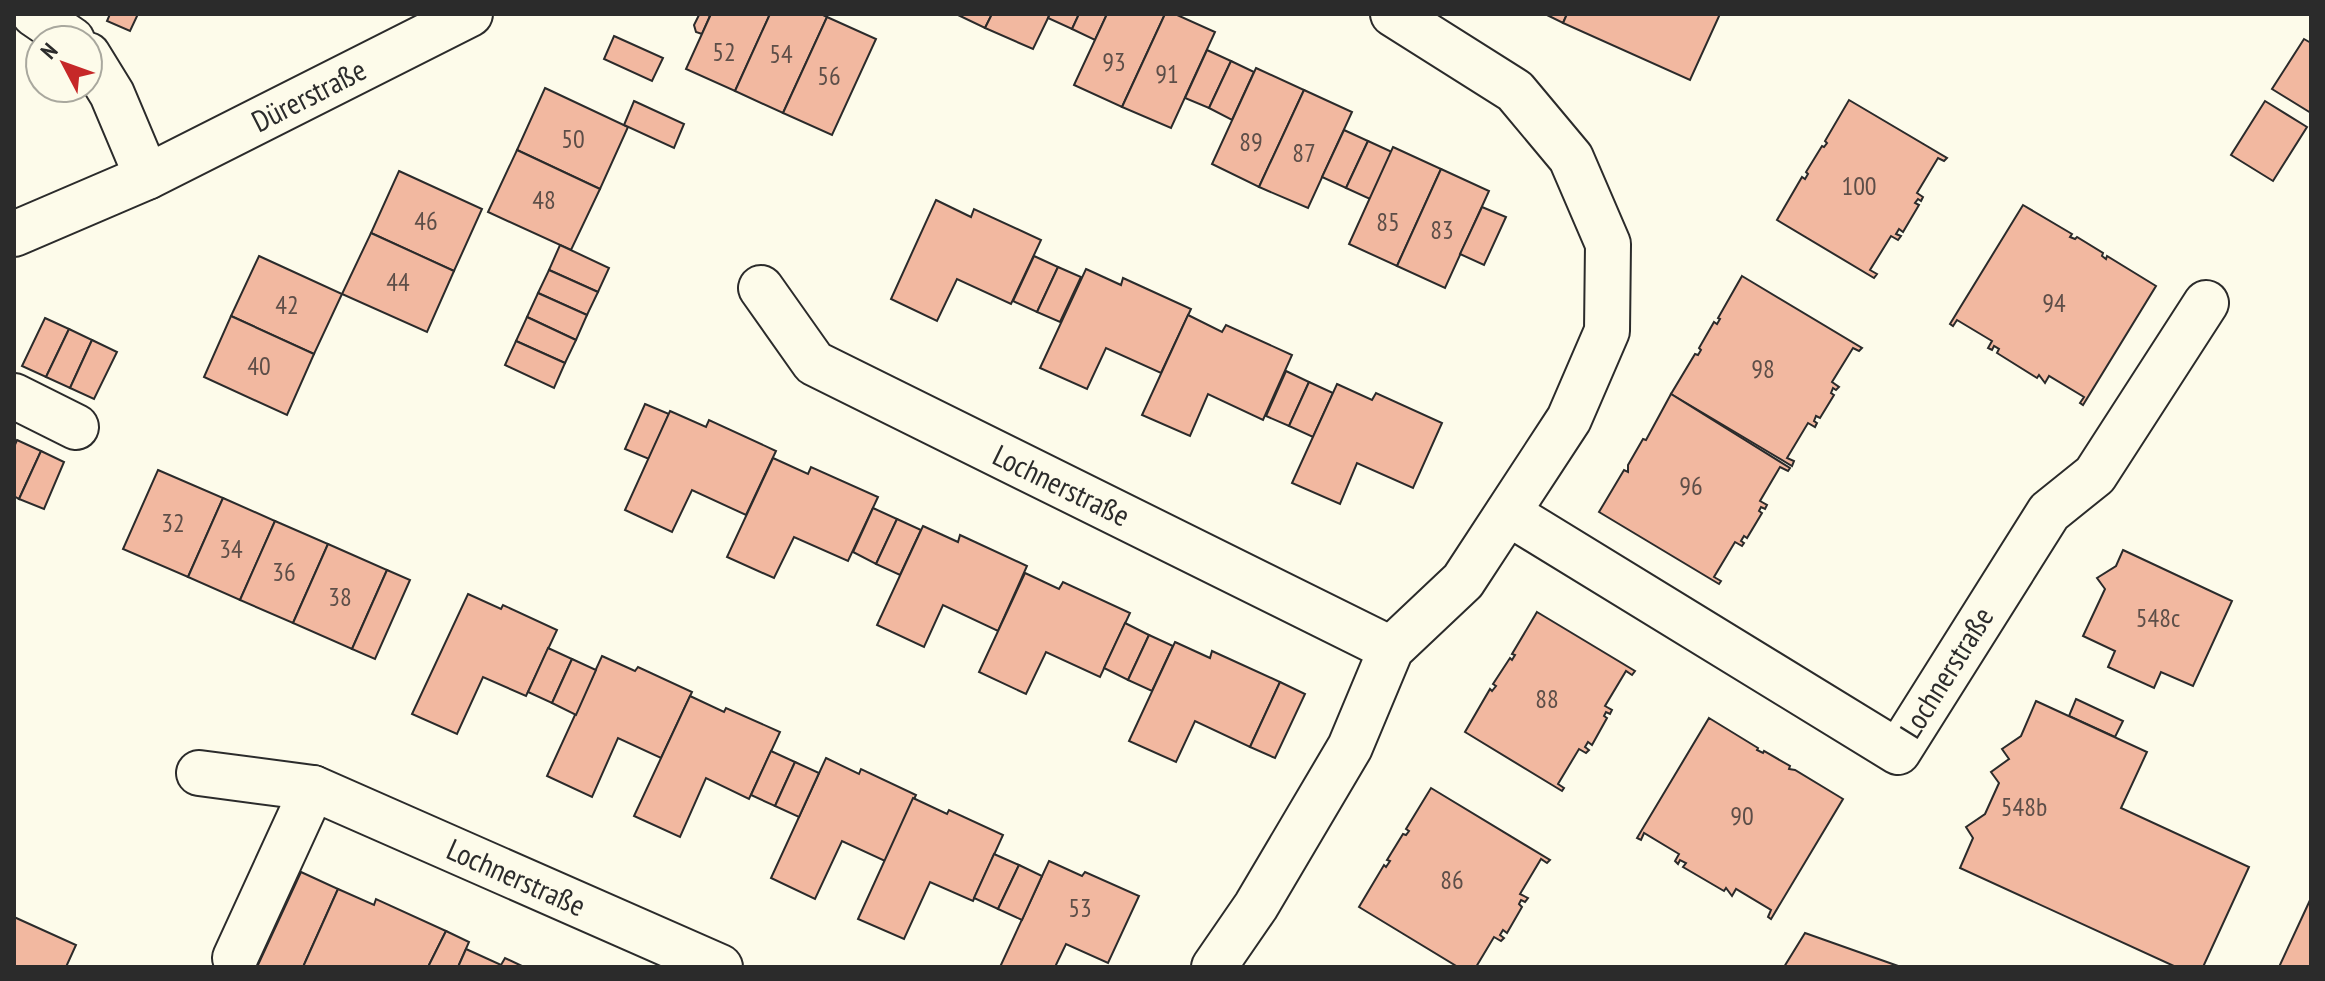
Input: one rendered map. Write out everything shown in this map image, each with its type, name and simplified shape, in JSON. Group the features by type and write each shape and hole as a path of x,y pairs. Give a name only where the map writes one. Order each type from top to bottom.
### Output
{"street":[{"name":"Dürerstraße","path":"14,234 147,177 470,14"},
{"path":"1214,967 1256,906 1350,747 1391,649 1463,581 1569,419 1607,331 1608,244 1571,158 1515,91 1393,14"},
{"path":"104,81 147,177"},
{"name":"Lochnerstraße","path":"761,288 814,363 1391,649"},
{"name":"Lochnerstraße","path":"1508,513 1898,752 2049,512 2095,475 2206,303"},
{"path":"14,396 76,427"},
{"name":"Lochnerstraße","path":"199,773 313,788 720,967"},
{"path":"235,958 313,788"}],"building":[{"path":"110,14 138,14 130,31 107,21"},
{"path":"711,14 770,14 735,91 686,69"},
{"path":"770,14 821,14 827,17 783,113 735,91"},
{"path":"956,14 992,14 985,28"},
{"path":"992,14 1050,14 1033,49 985,28"},
{"path":"1050,14 1079,14 1072,29 1048,18"},
{"path":"1079,14 1107,14 1095,40 1072,29"},
{"path":"1107,14 1165,14 1122,107 1074,85"},
{"path":"1165,14 1175,14 1215,32 1171,128 1122,107"},
{"path":"1545,14 1567,14 1563,23"},
{"path":"1567,14 1720,14 1690,80 1563,23"},
{"path":"699,15 710,16 702,34 696,32 694,25"},
{"path":"827,17 876,39 832,135 783,113"},
{"path":"614,36 663,58 652,81 604,59"},
{"path":"2304,39 2311,43 2311,113 2272,89"},
{"path":"1207,50 1231,61 1209,108 1185,98"},
{"path":"1231,61 1254,72 1232,120 1209,108"},
{"path":"1256,68 1304,90 1259,187 1212,164"},
{"path":"545,88 628,127 600,189 517,150"},
{"path":"1304,90 1352,112 1308,208 1259,187"},
{"path":"1849,100 1947,158 1944,161 1938,158 1917,193 1923,197 1915,203 1919,205 1903,232 1899,229 1896,234 1901,236 1898,240 1891,236 1870,270 1877,274 1874,278 1777,220 1802,177 1805,179 1822,146 1827,143 1825,141"},
{"path":"634,101 684,124 674,148 624,125"},
{"path":"2265,101 2307,127 2273,181 2231,155"},
{"path":"1344,130 1368,141 1346,188 1322,177"},
{"path":"1368,141 1392,152 1370,199 1346,188"},
{"path":"1393,147 1441,169 1397,266 1349,244"},
{"path":"517,150 600,189 571,250 488,212"},
{"path":"1441,169 1489,191 1445,288 1397,266"},
{"path":"399,171 482,209 454,271 371,233"},
{"path":"936,200 971,217 974,209 1041,240 1011,304 957,279 937,321 891,299"},
{"path":"2023,205 2072,234 2070,237 2077,237 2103,253 2106,259 2107,256 2156,286 2083,405 2080,403 2084,397 2049,376 2045,383 2039,375 2037,378 1997,353 1999,349 1994,346 1992,350 1988,348 1992,341 1957,320 1953,326 1950,324"},
{"path":"1482,207 1506,217 1484,265 1460,254"},
{"path":"371,233 454,271 427,332 342,294"},
{"path":"560,245 609,268 598,292 549,270"},
{"path":"259,256 342,294 314,354 231,316"},
{"path":"1034,256 1058,267 1037,312 1013,301"},
{"path":"1058,267 1081,277 1060,322 1037,312"},
{"path":"1086,269 1121,285 1123,278 1191,309 1161,373 1106,348 1087,389 1040,368"},
{"path":"549,270 598,292 587,315 538,293"},
{"path":"1742,276 1862,348 1859,351 1853,348 1832,382 1839,387 1836,390 1833,388 1831,393 1834,395 1820,418 1816,416 1815,427 1808,423 1787,458 1794,461 1792,466 1671,394 1695,354 1698,355 1701,350 1699,348 1714,322 1717,324"},
{"path":"538,293 587,315 576,340 527,317"},
{"path":"1188,315 1222,332 1226,325 1292,355 1263,420 1208,394 1190,436 1142,415"},
{"path":"231,316 314,354 287,415 204,377"},
{"path":"527,317 576,340 565,363 516,341"},
{"path":"45,318 69,329 46,377 22,366"},
{"path":"69,329 92,340 70,388 46,377"},
{"path":"92,340 117,352 94,399 70,388"},
{"path":"516,341 565,363 554,388 505,365"},
{"path":"1286,371 1309,382 1289,426 1266,416"},
{"path":"1309,382 1333,393 1313,437 1289,426"},
{"path":"1337,384 1372,400 1376,393 1442,423 1413,488 1357,463 1340,504 1292,483"},
{"path":"1671,394 1790,468 1788,471 1780,467 1760,501 1767,505 1765,509 1761,507 1759,511 1762,513 1747,538 1744,536 1742,546 1735,542 1714,577 1721,581 1719,584 1599,512 1624,470 1628,472 1628,465 1643,439 1646,440"},
{"path":"645,404 669,414 649,459 625,449"},
{"path":"670,411 706,427 709,420 776,451 746,515 692,490 672,532 625,510"},
{"path":"17,440 41,451 19,499 14,496 14,447"},
{"path":"41,451 64,462 44,509 19,499"},
{"path":"773,458 808,474 811,467 878,497 848,561 794,537 774,578 727,557"},
{"path":"158,470 223,498 188,577 123,549"},
{"path":"223,498 275,521 240,600 188,577"},
{"path":"873,508 897,519 876,564 853,552"},
{"path":"897,519 921,530 900,575 876,564"},
{"path":"275,521 328,544 293,623 240,600"},
{"path":"923,526 958,542 960,535 1027,566 998,631 943,605 924,647 877,625"},
{"path":"328,544 387,570 352,649 293,623"},
{"path":"2123,550 2232,601 2193,686 2161,672 2154,688 2108,667 2115,651 2083,636 2105,589 2097,578 2116,566"},
{"path":"387,570 410,580 375,659 352,649"},
{"path":"1025,573 1059,589 1063,582 1130,613 1100,677 1046,652 1026,694 979,672"},
{"path":"468,594 501,609 503,605 557,630 526,696 483,677 457,734 412,714"},
{"path":"1537,612 1635,671 1632,675 1626,671 1605,706 1612,710 1610,714 1606,712 1604,716 1607,718 1592,745 1588,742 1585,747 1589,750 1586,753 1579,749 1558,784 1564,788 1562,791 1465,732 1490,689 1492,691 1496,686 1493,684 1515,655 1512,654"},
{"path":"1125,623 1149,635 1128,680 1104,668"},
{"path":"1149,635 1173,646 1152,691 1128,680"},
{"path":"1175,642 1210,658 1212,651 1280,682 1250,747 1195,721 1176,762 1129,741"},
{"path":"548,648 572,659 552,703 528,692"},
{"path":"602,656 635,671 638,667 692,692 661,758 618,738 592,797 547,776"},
{"path":"572,659 596,670 576,715 552,703"},
{"path":"1280,682 1305,694 1275,758 1250,747"},
{"path":"690,696 780,732 749,799 706,778 680,837 634,816"},
{"path":"2076,699 2123,721 2115,737 2069,716"},
{"path":"2036,701 2147,752 2121,808 2249,867 2203,967 2176,967 1960,868 1973,838 1966,827 1985,814 1999,783 1991,772 2009,759 2002,749 2021,736"},
{"path":"1709,718 1757,750 1764,751 1790,766 1789,769 1843,799 1771,919 1768,917 1771,910 1736,889 1732,896 1726,888 1724,891 1683,867 1686,863 1680,860 1678,864 1675,861 1679,854 1644,833 1641,840 1637,838"},
{"path":"771,751 795,762 775,806 751,795"},
{"path":"826,758 859,774 861,769 916,795 885,861 842,841 815,899 771,878"},
{"path":"795,762 819,773 799,817 775,806"},
{"path":"1431,788 1550,860 1547,863 1541,859 1520,894 1528,898 1525,902 1521,900 1519,904 1522,907 1507,933 1503,930 1500,935 1504,938 1501,941 1494,937 1476,967 1458,967 1359,907 1384,865 1386,867 1390,861 1387,860 1403,834 1409,831 1406,829"},
{"path":"913,798 947,814 949,810 1003,835 973,901 930,882 904,939 858,919"},
{"path":"994,854 1019,865 998,909 974,898"},
{"path":"1049,861 1082,876 1085,872 1139,896 1108,963 1066,944 1055,967 1000,967"},
{"path":"1019,865 1042,876 1022,920 998,909"},
{"path":"301,872 338,889 303,967 257,967"},
{"path":"338,889 374,905 376,899 446,931 428,967 303,967"},
{"path":"2311,898 2311,967 2279,967"},
{"path":"14,917 76,945 66,967 14,967"},
{"path":"446,931 469,942 458,967 428,967"},
{"path":"1805,933 1901,967 1784,967"},
{"path":"466,949 501,965 505,958 524,967 458,967"}]}
